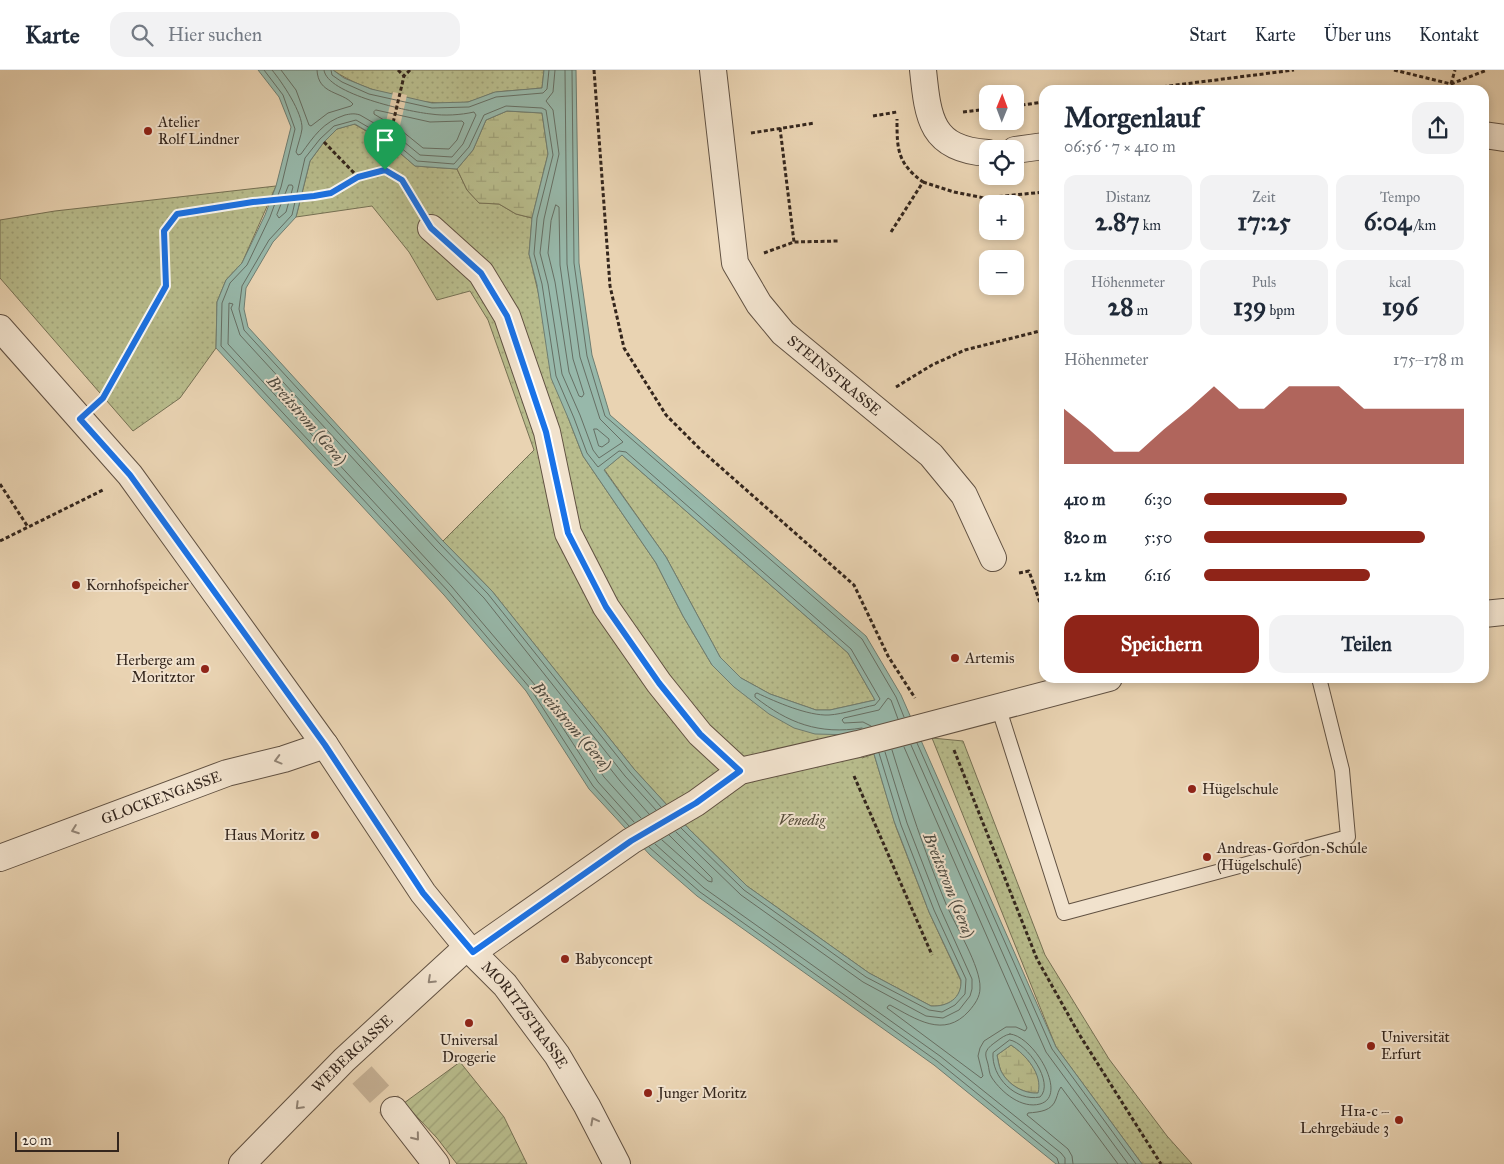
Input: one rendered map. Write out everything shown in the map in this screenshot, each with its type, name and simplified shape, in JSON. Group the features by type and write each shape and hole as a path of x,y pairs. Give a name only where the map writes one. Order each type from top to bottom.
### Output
{"street":[{"name":"STEINSTRASSE","path":"713,70 735,263 759,304 782,333 931,455 964,495 993,558"},
{"path":"923,70 930,116 940,136 962,149 979,152"},
{"path":"1489,136 1504,138"},
{"path":"1024,149 1039,147"},
{"path":"431,228 481,273 507,316 546,432 568,533 606,607 659,683 700,734 740,771"},
{"name":"MORITZSTRASSE","path":"0,328 130,475 325,745 423,893 470,949 505,985 557,1055 617,1164"},
{"path":"1489,614 1504,612"},
{"path":"470,949 631,841 696,803 740,771 850,746 1089,683"},
{"name":"GLOCKENGASSE","path":"0,858 226,773 284,759 325,745"},
{"name":"WEBERGASSE","path":"242,1164 353,1067 470,949"},
{"path":"394,1110 436,1164"}],"lane":[{"path":"998,706 1064,913 1348,837 1342,770 1320,683"}],"path":[{"path":"398,70 404,76"},
{"path":"385,170 386,153 404,76 410,70"},
{"path":"594,70 610,286 624,348 666,415 701,450 854,585 888,656 934,723 1037,959 1078,1034 1161,1164"},
{"path":"1177,85 1294,70"},
{"path":"1394,70 1451,84 1487,70"},
{"path":"1451,84 1455,70"},
{"path":"1024,105 1039,103"},
{"path":"897,104 897,144 904,164 923,182 954,192 984,198 1039,192"},
{"path":"873,116 898,112"},
{"path":"749,133 815,123"},
{"path":"780,128 794,242"},
{"path":"324,142 358,177"},
{"path":"80,419 103,398 166,286 164,231 177,214 253,202 331,193 358,177 385,170 402,180 431,228"},
{"path":"891,232 923,182"},
{"path":"735,263 794,242 839,241"},
{"path":"870,404 932,365 990,343 1039,331"},
{"path":"0,541 130,475"},
{"path":"0,484 28,527"},
{"path":"993,558 998,579 1029,571 1039,600"},
{"path":"850,746 932,955"}],"green space":[{"path":"333,70 544,70 542,88 497,92 468,102 435,103 417,101 379,92 362,86"},
{"path":"507,111 542,113 548,154 532,218 516,214 499,204 479,203 467,190 457,169 473,150 486,120"},
{"name":"Venedig","path":"354,124 392,146 415,166 457,169 467,190 479,203 499,204 516,214 532,218 529,254 569,420 583,456 656,563 683,616 712,665 734,687 855,735 862,758 874,754 896,827 929,912 961,981 959,992 953,1000 943,1005 931,1006 869,973 747,886 689,829 634,769 492,591 443,541 534,450 488,320 470,291 437,300 409,252 372,206 296,217 310,161 324,142 337,129"},
{"path":"276,186 242,263 226,280 217,302 216,348 180,398 133,431 0,278 0,220 55,211"},
{"path":"622,455 848,653 875,700 830,710 816,710 770,694 741,678 720,657 666,557 604,469"},
{"path":"932,738 963,741 1045,955 1109,1059 1167,1136 1192,1164 1142,1164 1056,1047"},
{"path":"1011,1045 1028,1060 1036,1072 1040,1086 1039,1093 1017,1088 1001,1071 997,1055"},
{"path":"460,1062 504,1117 527,1164 457,1164 437,1138 404,1103"}],"water":[{"name":"Breitstrom (Gera)","path":"258,70 333,70 344,78 371,89 432,103 468,102 495,92 542,88 544,70 576,70 579,263 592,355 610,415 866,636 901,695 1056,1047 1142,1164 1056,1164 934,1065 697,896 650,855 589,789 526,691 444,595 216,348 217,302 226,280 242,263 265,215 276,186 291,127 279,97","holes":["507,111 542,113 548,154 532,218 529,254 537,285 551,378 583,456 656,563 683,616 712,665 734,687 769,714 794,728 815,734 855,735 862,733 874,754 894,821 929,912 961,980 959,992 948,1003 931,1006 869,973 747,886 689,829 634,769 492,591 443,541 248,327 244,309 246,288 273,242 296,217 310,161 324,142 337,129 355,124 392,146 415,166 457,169 473,150 486,120","622,455 848,653 875,700 830,710 816,710 770,694 741,678 720,657 666,557 604,470","1011,1045 1022,1054 1036,1072 1039,1086 1038,1093 1027,1092 1012,1084 1000,1069 997,1055"]}],"pier":[{"path":"393,92 407,95 394,152 381,143"}],"tunnel":[{"path":"362,1075 394,1110"}],"place":[{"name":"Atelier Rolf Lindner","path":"148,131"},
{"name":"Kornhofspeicher","path":"76,585"},
{"name":"Artemis","path":"955,658"},
{"name":"Herberge am Moritztor","path":"205,669"},
{"name":"Hügelschule","path":"1192,789"},
{"name":"Haus Moritz","path":"315,835"},
{"name":"Andreas-Gordon-Schule (Hügelschule)","path":"1207,857"},
{"name":"Babyconcept","path":"565,959"},
{"name":"Universal Drogerie","path":"469,1023"},
{"name":"Universität Erfurt","path":"1371,1046"},
{"name":"Junger Moritz","path":"648,1093"},
{"name":"H1a-c – Lehrgebäude 3","path":"1399,1120"}],"route":[{"path":"385,170 402,180 431,228 481,273 507,316 546,432 568,533 606,607 659,683 700,734 740,771 696,803 631,841 473,952 423,893 325,745 130,475 80,419 103,398 166,286 164,231 177,214 253,202 331,193 358,177 385,170"}]}
